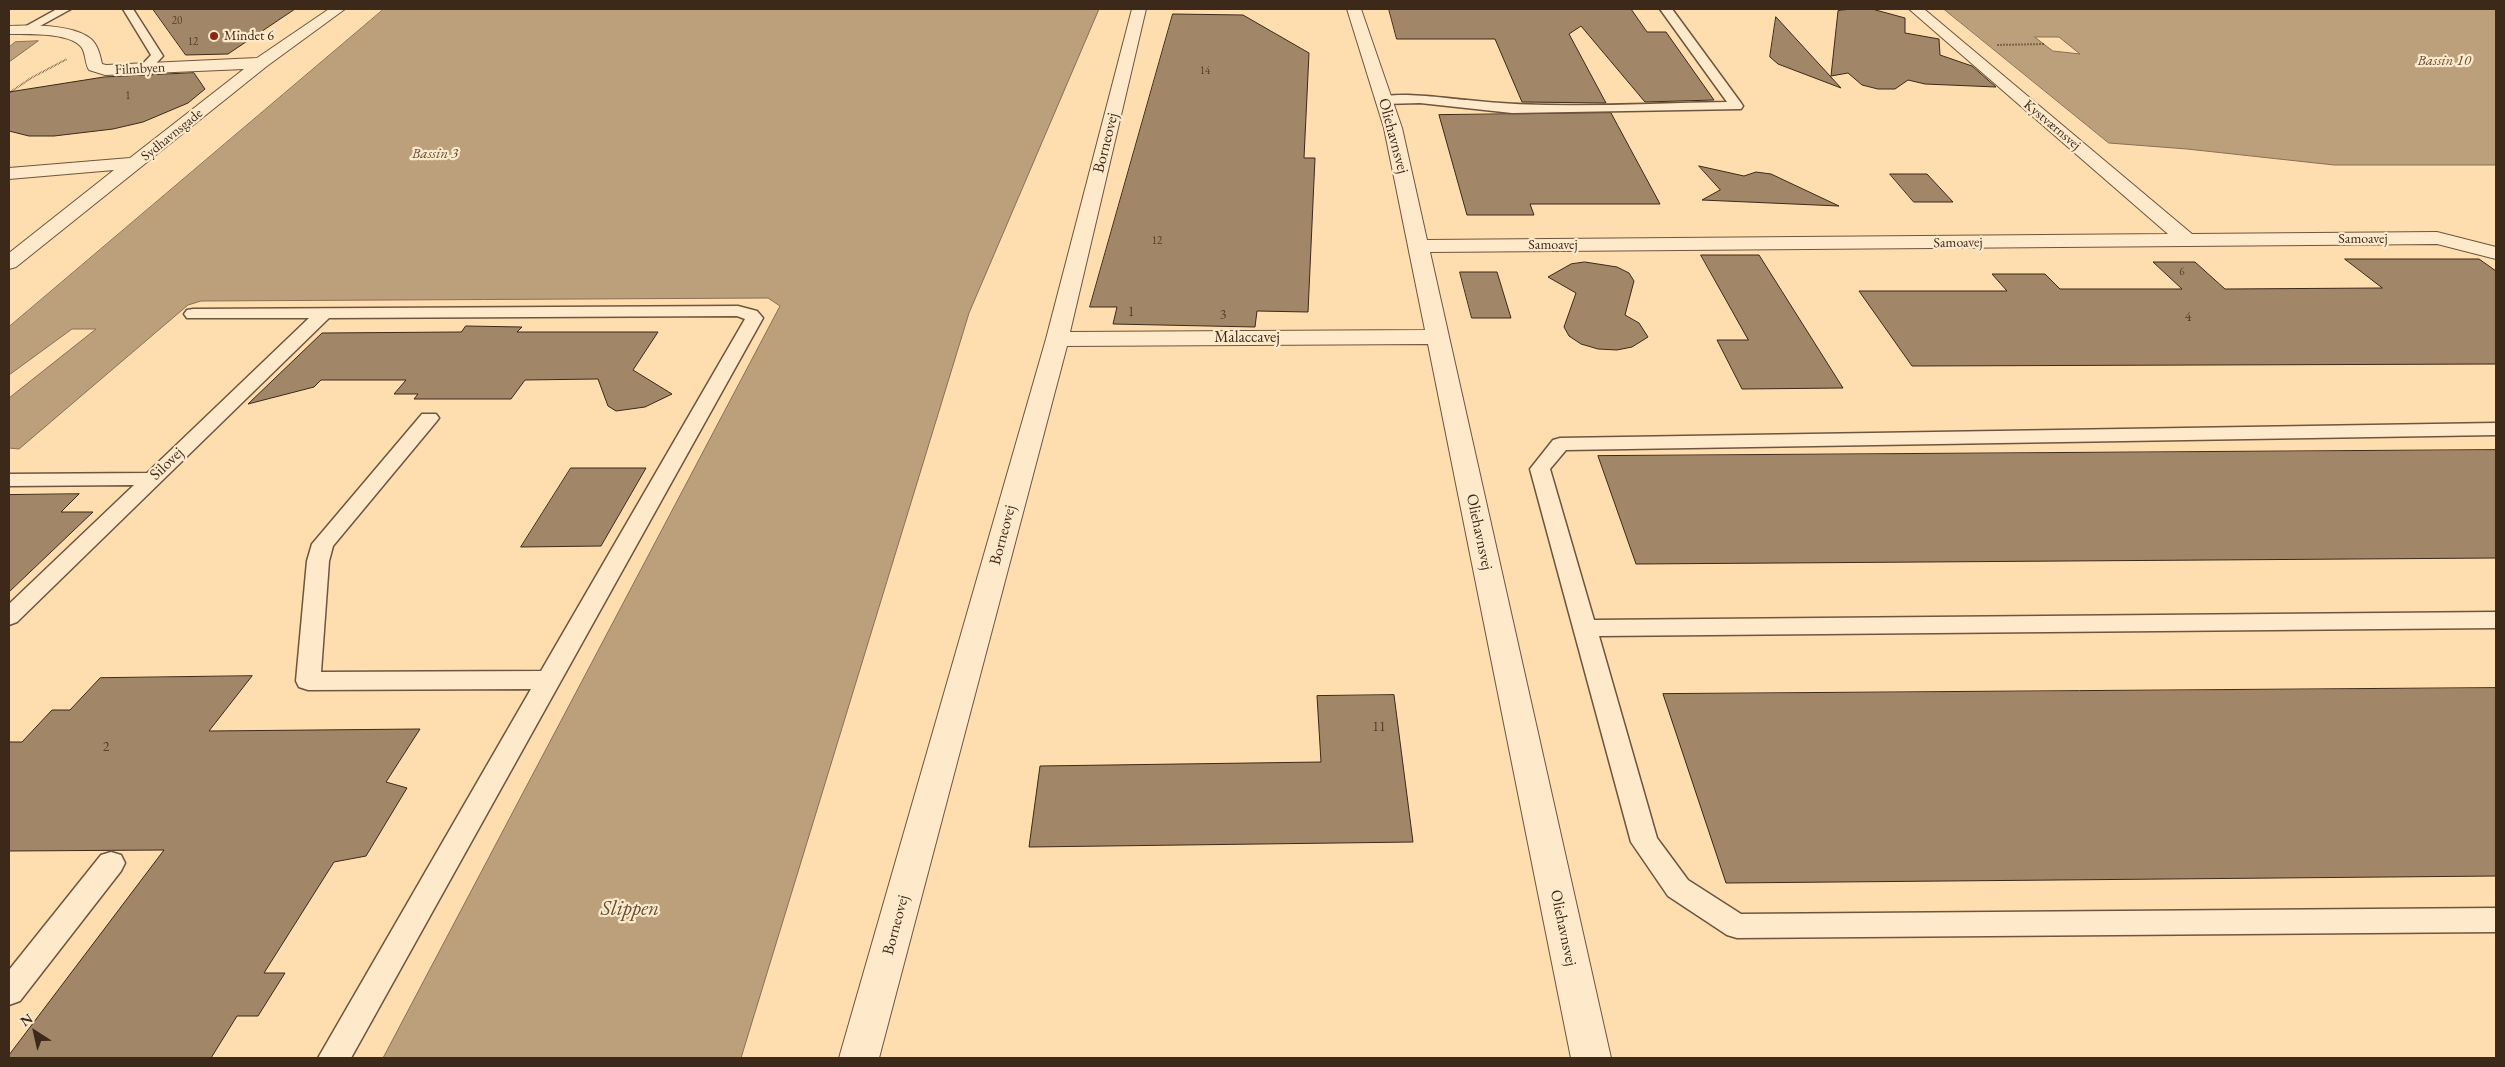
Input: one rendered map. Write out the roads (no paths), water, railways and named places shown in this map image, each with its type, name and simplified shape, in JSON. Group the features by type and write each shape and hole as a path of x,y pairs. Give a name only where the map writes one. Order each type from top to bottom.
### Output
{"street":[{"name":"Sydhavnsgade","path":"9,263 261,63 338,9"},
{"name":"Borneovej","path":"859,1058 1057,339 1139,9"},
{"name":"Oliehavnsvej","path":"1354,9 1393,128 1591,1058"},
{"name":"Kystværnsvej","path":"1916,9 2187,240"},
{"name":"Filmbyen","path":"17,30 66,34 85,42 92,53 95,67 105,70 261,63"},
{"path":"9,173 136,163"},
{"name":"Samoavej","path":"1418,246 2437,238 2496,253"},
{"name":"Malaccavej","path":"1057,339 1438,337"}],"lane":[{"path":"17,30 66,9"},
{"path":"128,9 157,56 144,68"},
{"path":"1384,100 1420,99 1512,109 1736,106 1666,9"},
{"path":"193,314 326,312 738,312 751,315 754,318 334,1058"},
{"name":"Silovej","path":"9,617 326,312"},
{"path":"429,418 323,544 318,561 308,681 549,680"},
{"path":"2496,429 1560,444 1540,469 1645,842 1678,888 1736,926 2496,920"},
{"path":"9,480 152,478"},
{"path":"1585,628 2496,620"},
{"path":"9,992 111,862"}],"water":[{"path":"384,9 1099,9 969,313 741,1058 383,1058 780,306 768,298 201,301 188,305 19,449 9,448 9,398 96,329 72,329 9,375 9,327"},
{"name":"Bassin 10","path":"1944,9 2496,9 2496,165 2334,165 2187,149 2109,143","holes":["2035,37 2059,37 2080,54 2053,51"]},
{"path":"38,41 9,62 9,47 15,42"}],"place":[{"name":"Mindet 6","path":"214,36"}],"water label":[{"name":"Bassin 3","path":"435,154"},
{"name":"Slippen","path":"630,909"}]}
